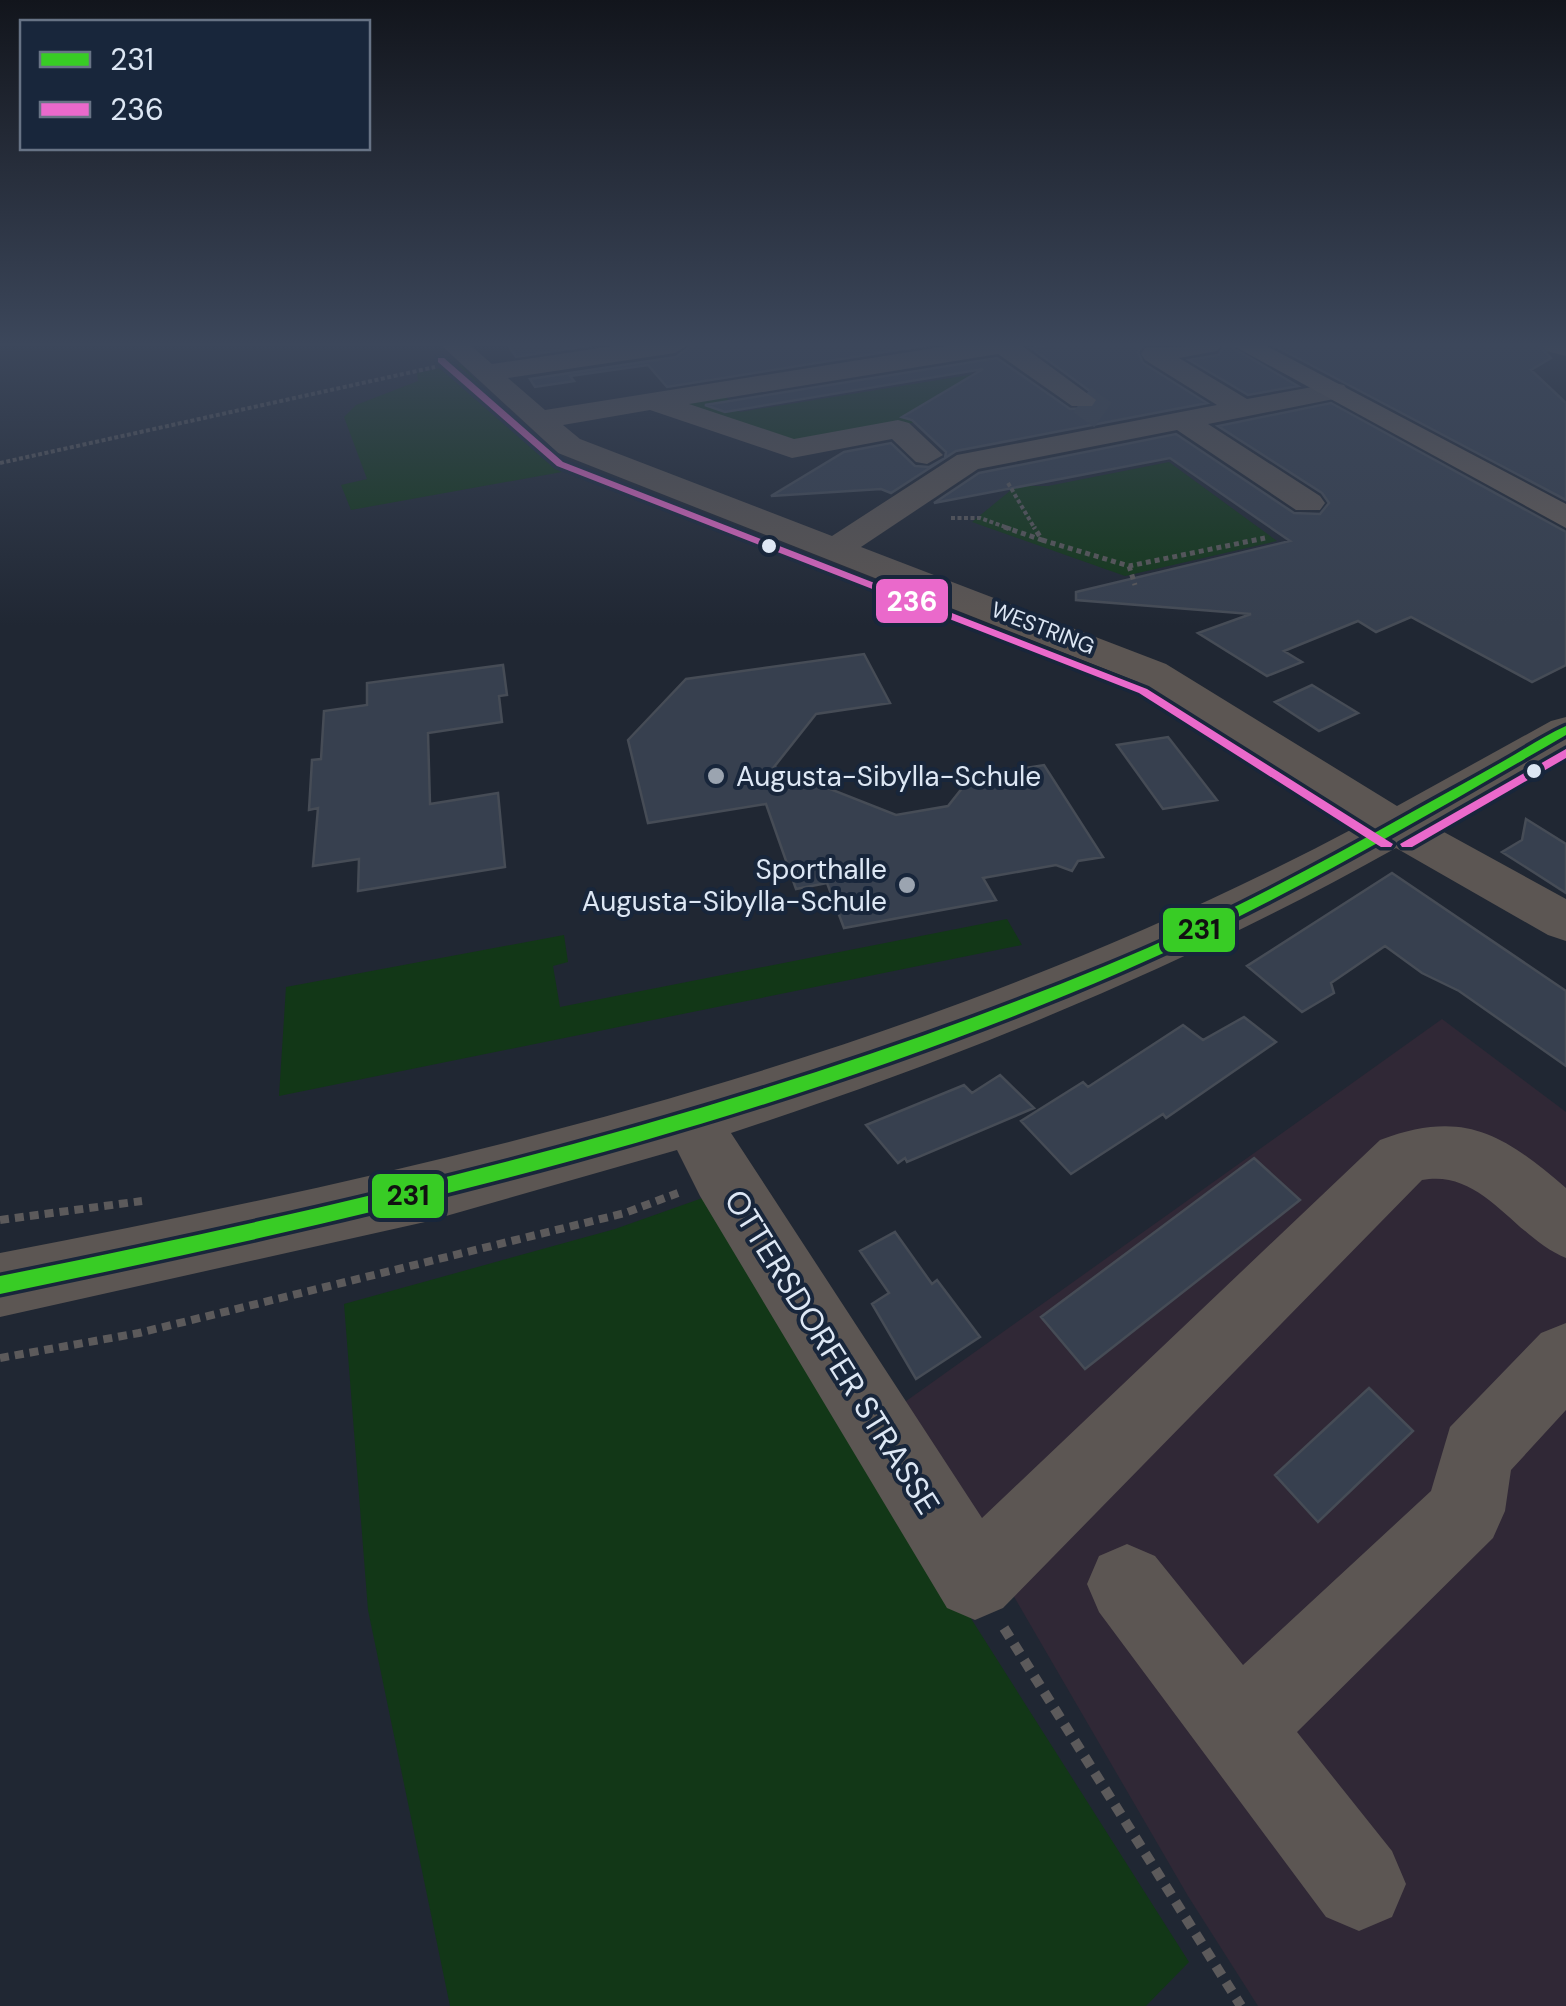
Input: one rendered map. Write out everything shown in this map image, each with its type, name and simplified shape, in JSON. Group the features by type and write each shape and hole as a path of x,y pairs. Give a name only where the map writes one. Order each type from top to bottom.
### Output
{"main road":[{"path":"1420,439 1566,518"}],"street":[{"name":"WESTRING","path":"560,439 569,446 1023,619 1152,673 1397,828 1566,922"},
{"path":"761,439 792,449 850,439"},
{"path":"908,439 927,455 960,467"},
{"path":"834,550 960,467 1106,439"},
{"path":"1209,439 1308,503"},
{"path":"797,536 927,455"},
{"path":"0,1286 276,1230 473,1184 708,1149 978,1024 1117,967 1397,828 1566,730"},
{"path":"974,1580 1402,1159 1428,1148 1458,1150 1486,1162 1566,1228"},
{"name":"OTTERSDORFER STRASSE","path":"708,1149 974,1580"},
{"path":"1239,1728 1466,1510 1476,1453 1566,1358"},
{"path":"1127,1584 1359,1884"}],"path":[{"path":"0,463 110,439"},
{"path":"960,467 1009,483 1042,540"},
{"path":"951,518 980,518 1129,566 1265,538"},
{"path":"1129,566 1135,585"},
{"path":"0,1358 139,1333 624,1213 708,1149"},
{"path":"0,1220 147,1201"},
{"path":"974,1580 1241,2006"}],"shaded area":[{"path":"1442,1019 1566,1112 1566,2006 1258,2006 1188,1896 902,1404"}],"green space":[{"path":"352,439 531,439 562,472 351,510 341,485 367,479"},
{"path":"1169,462 1277,541 1125,576 972,522 1016,486 1048,486"},
{"path":"1007,919 1022,945 279,1096 286,987 564,935 568,962 553,966 560,1007"},
{"path":"711,1195 944,1576 1189,1962 1146,2006 450,2006 368,1610 344,1304 615,1229"}],"building":[{"path":"932,439 1021,439 956,451 891,493 881,489 771,496 844,452 891,443 915,466 929,467 945,458 946,452"},
{"path":"1153,439 1183,439 1294,513 1320,514 1329,503 1322,493 1238,439 1396,439 1566,532 1566,665 1532,682 1411,617 1376,632 1358,621 1284,651 1302,662 1267,676 1198,633 1251,614 1076,600 1076,592 1290,541 1170,458 934,503 979,473"},
{"path":"1450,439 1566,439 1566,500"},
{"name":"Augusta-Sibylla-Schule","path":"864,654 890,703 816,714 774,767 896,815 948,806 971,777 1044,765 1103,857 1078,861 1072,871 1056,865 983,878 996,900 844,928 827,883 796,889 766,804 648,823 628,740 686,679"},
{"path":"503,665 507,695 499,696 502,722 428,733 430,804 498,793 505,867 358,891 359,859 313,866 318,808 309,810 312,760 321,759 324,711 367,705 367,683"},
{"path":"1312,685 1358,713 1319,731 1275,702"},
{"path":"1168,737 1217,800 1163,809 1117,745"},
{"path":"1526,819 1566,844 1566,893 1502,852 1522,840"},
{"path":"1392,873 1566,991 1566,1066 1459,991 1422,973 1385,946 1331,983 1334,993 1302,1012 1247,966"},
{"path":"1244,1017 1276,1042 1166,1118 1163,1114 1071,1174 1021,1121 1083,1082 1088,1087 1183,1025 1203,1040"},
{"path":"1000,1075 1034,1108 907,1162 905,1158 898,1163 866,1125 964,1085 972,1093"},
{"path":"1254,1158 1300,1200 1085,1369 1041,1317"},
{"path":"895,1232 932,1284 937,1280 980,1337 916,1379 872,1304 889,1293 860,1251"},
{"path":"1369,1388 1413,1431 1318,1522 1275,1475"}],"transit line":[{"name":"236","path":"531,439 560,464 1143,691 1386,844"},
{"name":"231","path":"0,1285 425,1192 565,1156 842,1072 979,1023 1171,943 1343,856 1566,730"},
{"name":"236","path":"1407,844 1566,753"}],"place":[{"name":"Augusta-Sibylla-Schule","path":"716,776"},
{"name":"Sporthalle Augusta-Sibylla-Schule","path":"907,885"}]}
